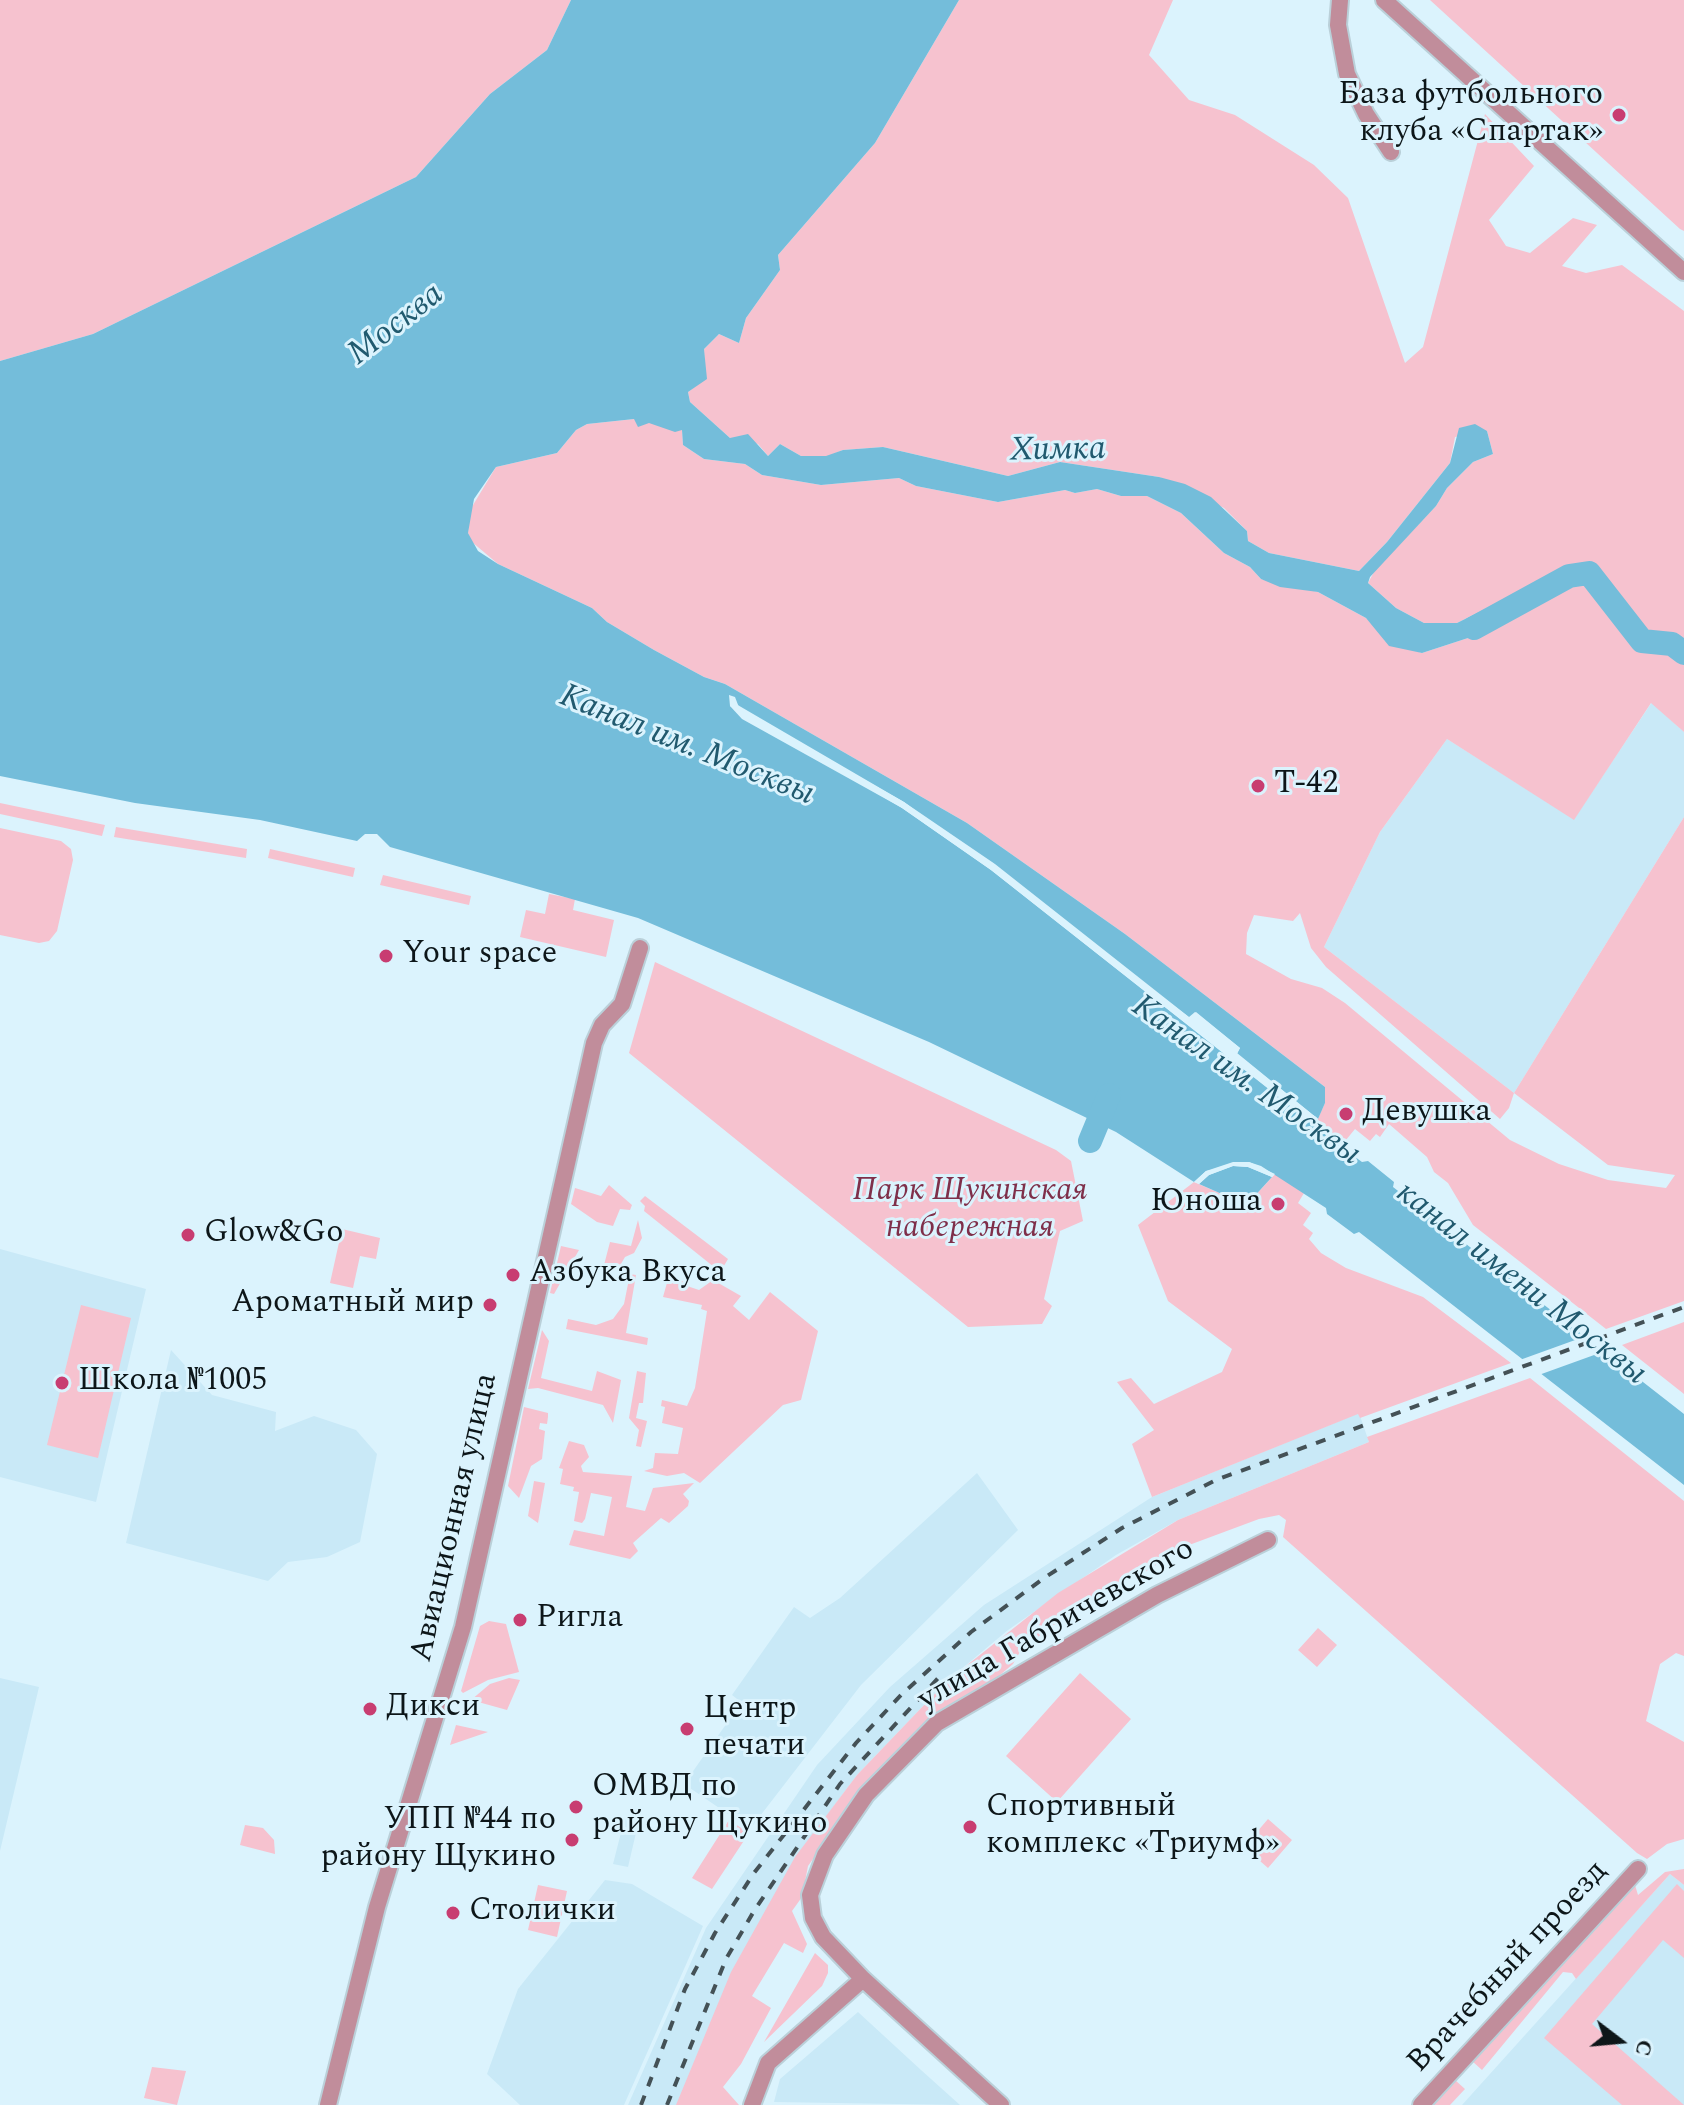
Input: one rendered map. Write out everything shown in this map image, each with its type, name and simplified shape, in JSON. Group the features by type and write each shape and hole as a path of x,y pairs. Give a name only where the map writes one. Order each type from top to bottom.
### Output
{"street":[{"path":"1340,0 1338,25 1347,74 1366,114 1391,152"},
{"path":"1384,0 1684,272"},
{"name":"Авиационная улица","path":"328,2105 377,1907 463,1627 594,1043 602,1025 622,1004 640,948"},
{"name":"улица Габричевского","path":"1001,2105 863,1979 823,1937 813,1918 810,1895 825,1855 866,1795 937,1723 1157,1595 1268,1540"},
{"name":"Врачебный проезд","path":"1421,2105 1638,1869"},
{"path":"752,2105 768,2063 863,1979"}],"shaded area":[{"path":"1652,702 1684,732 1684,817 1514,1093 1324,947 1380,832 1447,739 1574,819"},
{"name":"Школа №1005","path":"0,1249 146,1289 96,1502 0,1477"},
{"path":"171,1350 212,1395 276,1412 275,1431 314,1416 356,1430 377,1454 360,1542 327,1557 288,1562 268,1581 126,1543"},
{"path":"1359,1413 1369,1442 1178,1520 1116,1555 1008,1630 947,1681 857,1775 796,1857 691,2105 628,2105 706,1928 817,1765 890,1687 984,1605 1152,1497"},
{"path":"977,1473 1018,1530 861,1685 750,1829 684,1784 734,1713 746,1706 732,1695 794,1607 810,1618 840,1598"},
{"path":"0,1678 39,1687 0,1851"},
{"path":"625,1817 639,1820 628,1867 613,1864"},
{"path":"1670,1874 1684,1885 1684,2105 1462,2105"},
{"path":"605,1880 632,1884 703,1926 624,2105 520,2105 487,2074 518,1989"},
{"path":"858,2012 960,2105 774,2102 780,2079"}],"green space":[{"path":"0,0 571,0 547,50 490,94 416,177 93,334 0,361"},
{"path":"959,0 1173,0 1149,55 1189,100 1235,115 1314,165 1348,198 1405,363 1423,347 1485,114 1534,166 1489,220 1506,246 1530,253 1573,218 1597,225 1562,266 1586,273 1622,265 1684,311 1684,732 1651,703 1574,820 1447,739 1380,832 1324,947 1514,1093 1684,817 1684,1301 1606,1329 1473,1225 1448,1183 1434,1172 1427,1157 1389,1124 1380,1137 1376,1134 1370,1141 1355,1129 1341,1146 1315,1125 1325,1103 1325,1087 1125,934 967,823 725,684 704,677 654,650 607,622 592,608 498,564 472,542 468,533 470,510 496,467 557,453 576,430 587,424 634,419 682,429 683,445 704,459 745,464 762,475 821,485 899,478 916,486 998,502 1065,490 1075,493 1097,489 1121,496 1147,496 1181,513 1224,553 1250,567 1261,579 1318,592 1366,618 1381,632 1385,641 1422,653 1468,638 1502,616 1485,609 1457,623 1424,623 1396,608 1368,583 1375,570 1436,506 1447,488 1473,462 1493,454 1487,431 1455,437 1450,463 1387,542 1359,571 1269,553 1248,541 1247,531 1224,508 1159,477 1060,462 1008,476 883,447 843,450 826,457 801,456 780,444 768,456 758,444 730,438 690,402 688,392 705,379 704,349 719,334 739,343 746,318 780,270 778,255 875,143","holes":["1300,913 1311,948 1326,967 1500,1119 1509,1108 1514,1093 1608,1165 1675,1175 1666,1188 1608,1180 1559,1164 1510,1140 1345,1003 1322,988 1291,979 1246,954 1247,933 1254,915 1293,921"]},
{"name":"База футбольного клуба «Спартак»","path":"1430,0 1684,0 1684,231 1680,229"},
{"path":"0,803 105,825 102,836 0,814"},
{"path":"116,827 247,849 246,858 114,837"},
{"path":"0,828 61,841 71,849 73,860 57,931 49,941 39,943 0,935"},
{"path":"270,849 355,868 353,877 268,858"},
{"path":"383,875 471,896 469,905 380,885"},
{"path":"549,894 575,899 573,910 614,920 606,957 520,937 526,910 545,914"},
{"name":"Парк Щукинская набережная","path":"655,962 1056,1150 1071,1161 1083,1221 1060,1231 1044,1299 1052,1306 1042,1324 968,1327 629,1053"},
{"path":"1275,1174 1304,1193 1298,1203 1311,1213 1303,1225 1313,1233 1309,1239 1321,1253 1346,1268 1423,1297 1511,1363 1360,1418 1358,1414 1152,1497 1132,1444 1154,1430 1117,1382 1131,1378 1154,1404 1222,1372 1232,1349 1168,1301 1138,1225 1194,1182 1231,1198 1251,1200"},
{"path":"609,1185 632,1205 630,1210 620,1209 613,1226 597,1222 571,1204 575,1188 601,1196"},
{"path":"645,1196 728,1259 722,1269 714,1267 644,1211 645,1206 640,1201"},
{"path":"638,1220 642,1238 634,1253 625,1257 618,1269 604,1265 610,1242 631,1246"},
{"path":"342,1229 380,1238 376,1259 360,1256 353,1288 330,1283"},
{"path":"561,1246 579,1250 554,1294 550,1293"},
{"path":"670,1272 690,1287 699,1290 713,1280 741,1296 733,1306 749,1320 770,1292 818,1331 801,1400 783,1405 700,1483 684,1473 667,1476 644,1471 653,1468 655,1453 678,1454 683,1428 662,1423 665,1407 661,1406 662,1400 687,1406 695,1388 707,1311 701,1309 702,1305 663,1297"},
{"path":"630,1274 636,1275 626,1333 648,1338 647,1345 566,1329 568,1319 596,1325 613,1319 624,1304"},
{"path":"81,1305 131,1318 98,1458 47,1445"},
{"path":"1684,1322 1684,1394 1622,1345"},
{"path":"542,1330 549,1341 541,1378 592,1391 597,1371 621,1380 613,1423 603,1405 538,1388 528,1389"},
{"path":"637,1371 646,1373 643,1403 639,1403 636,1418 647,1421 641,1447 636,1446 639,1430 629,1418"},
{"path":"1530,1378 1684,1501 1684,1656 1676,1653 1660,1664 1646,1721 1684,1742 1684,1839 1667,1844 1647,1859 1637,1853 1283,1537 1286,1520 1279,1515 1259,1519 1173,1551 1151,1569 1109,1589 1059,1621 1021,1650 1013,1664 860,1793 808,1866 802,1897 792,1911 807,1944 803,1953 784,1943 752,1996 771,2008 741,2064 723,2087 739,2105 676,2105 731,1972 795,1857 857,1775 947,1681 1058,1593 1178,1520 1369,1442 1367,1437"},
{"path":"524,1407 548,1413 548,1417 547,1424 540,1423 539,1429 545,1431 542,1459 531,1466 519,1498 508,1486"},
{"path":"569,1441 584,1445 589,1457 581,1466 583,1472 632,1476 626,1507 645,1511 653,1488 694,1483 683,1494 689,1501 688,1506 669,1523 661,1518 633,1543 638,1551 630,1559 569,1545 574,1530 604,1536 612,1497 591,1493 585,1519 582,1523 574,1521 579,1492 573,1491 574,1487 560,1484 563,1469 559,1468"},
{"path":"534,1481 545,1483 538,1523 528,1516"},
{"path":"489,1621 506,1624 519,1672 488,1680 463,1693 461,1691 480,1626"},
{"path":"1318,1628 1337,1645 1317,1667 1298,1650"},
{"path":"1080,1673 1131,1719 1057,1802 1006,1756"},
{"path":"509,1678 520,1680 507,1710 471,1700 490,1684"},
{"path":"456,1725 488,1732 450,1745"},
{"path":"1268,1819 1292,1840 1268,1868 1244,1847"},
{"path":"729,1820 749,1833 712,1889 692,1878"},
{"path":"245,1825 263,1828 274,1840 275,1854 240,1845"},
{"path":"1684,1869 1684,1885 1670,1874 1576,1979 1572,1973 1563,1972 1482,2070 1472,2061 1630,1886 1635,1885 1638,1895 1665,1872"},
{"path":"1677,1884 1684,1891 1684,1958 1663,1940 1592,2024 1684,2105 1622,2105 1544,2038"},
{"path":"538,1885 567,1891 557,1937 528,1930"},
{"path":"815,1953 828,1965 822,1986 764,2042"},
{"path":"152,2067 186,2071 177,2105 144,2098"},
{"path":"1455,2080 1465,2089 1450,2105 1433,2105"}],"water":[{"path":"571,0 959,0 875,143 778,255 780,270 746,318 739,343 719,334 704,349 707,379 688,392 690,402 730,438 748,434 768,456 780,444 801,456 826,456 843,450 883,447 1008,476 1060,462 1159,477 1185,484 1211,497 1247,531 1248,541 1269,553 1359,571 1387,542 1450,463 1459,428 1475,424 1487,431 1493,454 1473,462 1447,488 1436,506 1370,577 1368,583 1396,608 1424,623 1457,623 1485,609 1496,609 1503,615 1468,638 1422,653 1389,646 1366,618 1318,592 1280,587 1261,579 1250,567 1224,553 1181,513 1147,496 1121,496 1097,489 1075,493 1065,490 998,502 916,486 899,478 821,485 762,475 745,464 704,459 683,445 682,430 675,432 649,423 638,427 634,419 587,424 576,430 557,453 496,467 474,499 468,533 478,551 498,564 592,608 607,622 654,650 704,677 725,684 967,823 1125,934 1325,1087 1325,1103 1318,1119 1237,1053 1240,1048 1196,1012 1190,1018 904,802 736,704 730,706 902,808 991,870 1351,1154 1362,1162 1368,1161 1394,1182 1393,1187 1684,1414 1684,1485 1359,1232 1354,1234 1327,1214 1326,1208 1261,1166 1249,1162 1206,1171 1194,1182 1116,1132 929,1042 638,918 390,847 377,834 365,834 357,841 260,820 135,803 0,776 0,361 93,334 416,177 490,94 547,50"},
{"path":"1233,1166 1248,1167 1272,1177 1251,1200 1231,1198 1199,1184 1209,1175"}],"pier":[{"path":"729,695 735,697 740,710 904,802 995,864 1189,1017 1195,1012 1240,1048 1237,1054 1318,1119 1315,1125 991,870 902,808 742,719 730,706","holes":["1196,1017 1235,1049 1233,1055 1191,1021"]},
{"path":"1233,1162 1249,1162 1275,1174 1272,1177 1248,1167 1233,1166 1209,1175 1199,1184 1194,1182 1206,1171"},
{"path":"1589,1335 1608,1350 1536,1376 1517,1361"}],"waterway":[{"name":"Химка","path":"1474,628 1569,576 1589,573 1642,641 1672,644 1684,653"},
{"path":"1090,1141 1109,1095"}],"railway":[{"path":"641,2105 685,1989 715,1933 754,1873 856,1743 902,1694 971,1632 1044,1578 1122,1528 1216,1480 1684,1307"},
{"path":"667,2105 726,1959 754,1911 840,1784 941,1675"}],"place":[{"name":"База футбольного клуба «Спартак»","path":"1619,115"},
{"name":"Т-42","path":"1258,786"},
{"name":"Your space","path":"386,956"},
{"name":"Девушка","path":"1346,1114"},
{"name":"Юноша","path":"1278,1204"},
{"name":"Glow&Go","path":"188,1235"},
{"name":"Азбука Вкуса","path":"513,1275"},
{"name":"Ароматный мир","path":"490,1305"},
{"name":"Школа №1005","path":"62,1383"},
{"name":"Ригла","path":"520,1620"},
{"name":"Дикси","path":"370,1709"},
{"name":"Центр печати","path":"687,1729"},
{"name":"ОМВД по району Щукино","path":"576,1807"},
{"name":"Спортивный комплекс «Триумф»","path":"970,1827"},
{"name":"УПП №44 по району Щукино","path":"572,1840"},
{"name":"Столички","path":"453,1913"}],"water label":[{"name":"Москва","path":"397,326"},
{"name":"Канал им. Москвы","path":"686,747"},
{"name":"Канал им. Москвы","path":"1245,1082"},
{"name":"канал имени Москвы","path":"1520,1285"}]}
